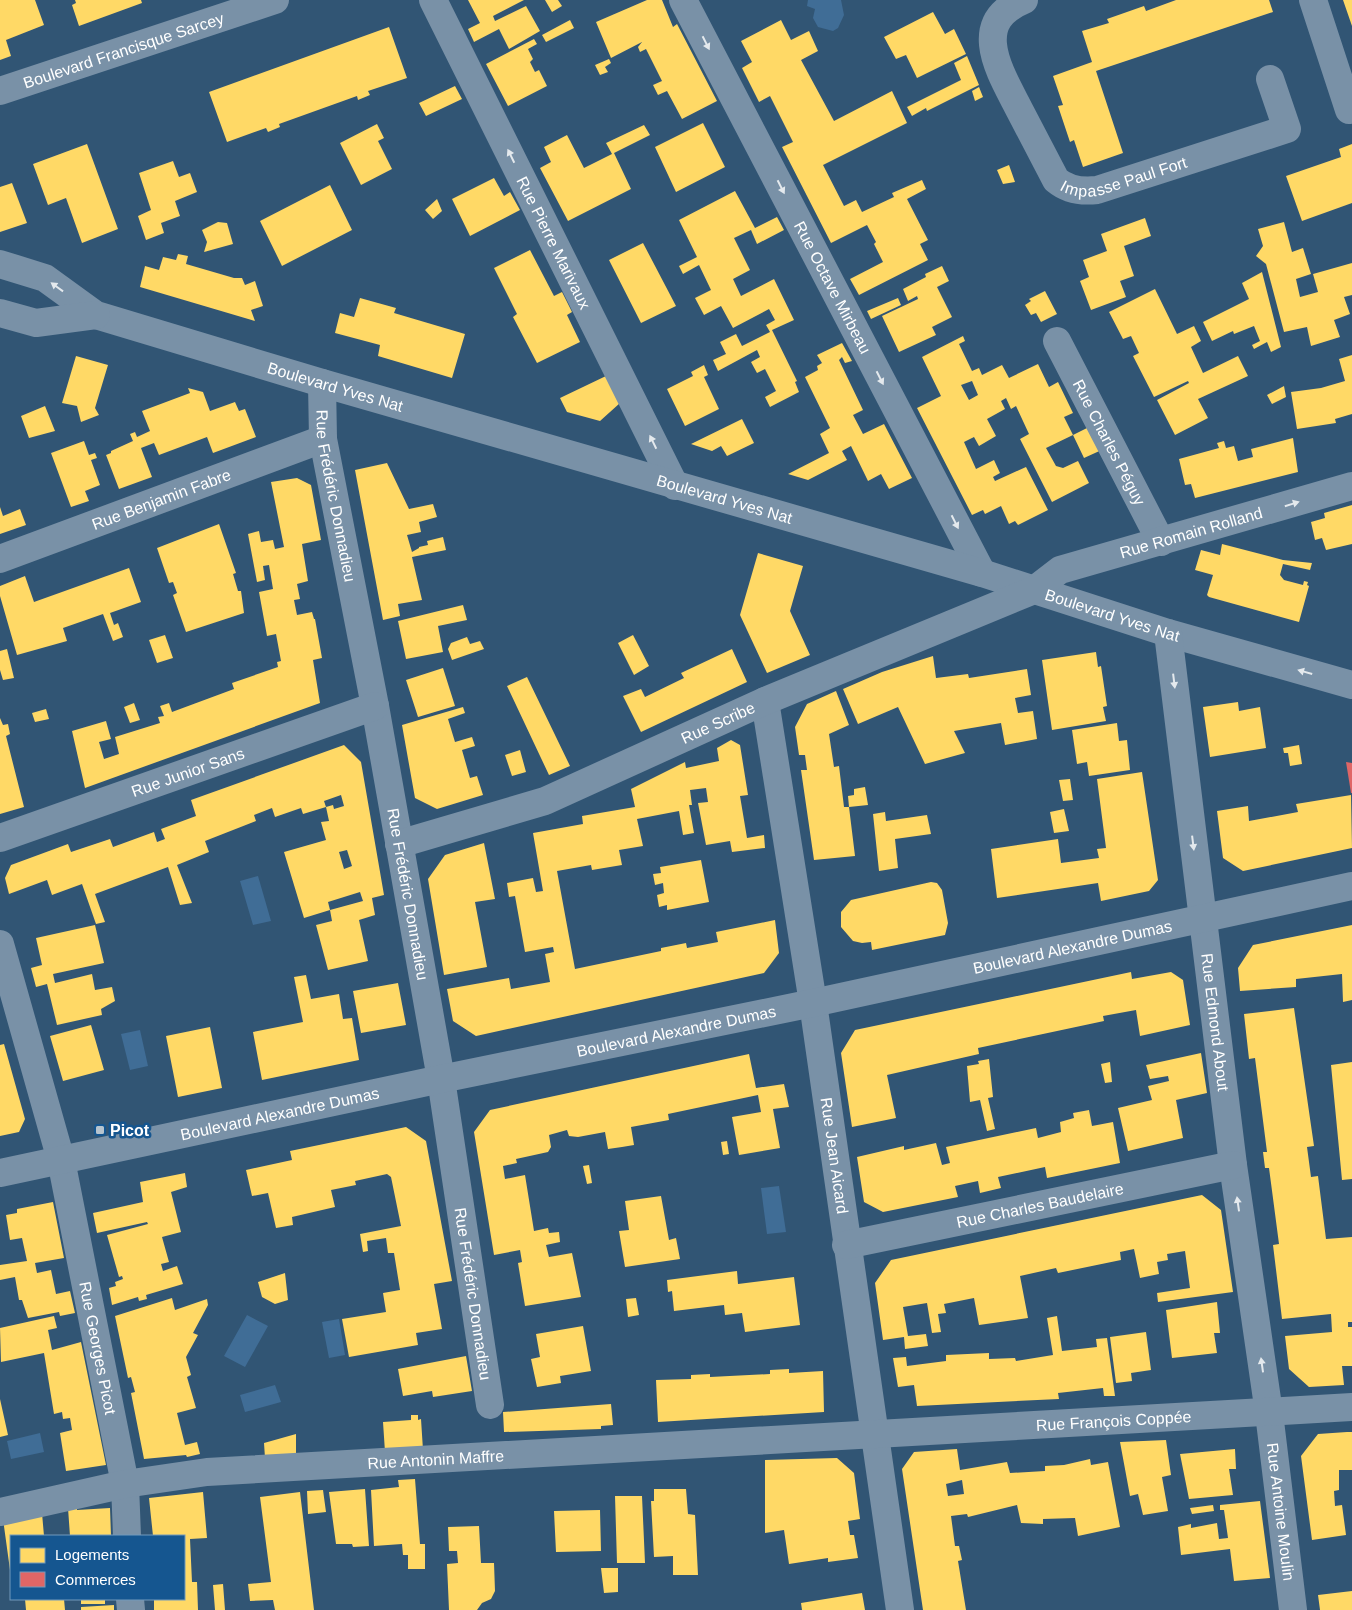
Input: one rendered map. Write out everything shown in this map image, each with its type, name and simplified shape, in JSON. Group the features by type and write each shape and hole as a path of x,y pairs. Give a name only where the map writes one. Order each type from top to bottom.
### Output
{"street":[{"name":"Boulevard Francisque Sarcey","path":"0,91 275,0"},
{"name":"Rue Pierre Marivaux","path":"433,0 675,486"},
{"name":"Rue Octave Mirbeau","path":"683,0 982,573"},
{"name":"Impasse Paul Fort","path":"1024,0 1012,6 998,19 993,35 995,62 1056,180 1064,187 1086,191 1097,190 1287,129 1270,79"},
{"path":"1314,0 1349,110"},
{"name":"Boulevard Yves Nat","path":"0,264 45,278 96,316 675,486 982,573 1168,633 1352,686"},
{"name":"Boulevard Yves Nat","path":"0,313 36,324 96,316"},
{"name":"Rue Charles Péguy","path":"1057,341 1161,542"},
{"name":"Rue Frédéric Donnadieu","path":"322,383 323,440 375,706 441,1079 490,1405"},
{"name":"Rue Benjamin Fabre","path":"0,559 323,440"},
{"name":"Rue Romain Rolland","path":"1034,590 1060,570 1352,486"},
{"name":"Rue Scribe","path":"399,844 545,801 765,701 1034,590"},
{"name":"Rue Edmond About","path":"1168,633 1233,1165 1268,1413"},
{"name":"Rue Jean Aicard","path":"765,701 813,1003 846,1245 900,1610"},
{"name":"Rue Junior Sans","path":"0,838 375,706"},
{"name":"Boulevard Alexandre Dumas","path":"0,1174 441,1079 813,1003 1352,886"},
{"name":"Rue Georges Picot","path":"0,944 61,1160 125,1484 127,1535"},
{"name":"Rue Charles Baudelaire","path":"846,1245 1233,1165"},
{"name":"Rue François Coppée","path":"875,1433 1352,1407"},
{"name":"Rue Antoine Moulin","path":"1268,1413 1293,1610"},
{"name":"Rue Antonin Maffre","path":"0,1512 125,1484 207,1472 875,1433"}],"water":[{"path":"808,0 841,0 844,15 838,28 833,31 818,27 813,18 815,9 807,6"},
{"path":"258,876 271,921 253,925 240,881"},
{"path":"140,1030 148,1066 130,1070 121,1034"},
{"path":"779,1186 786,1232 767,1234 761,1188"},
{"path":"247,1315 268,1326 245,1367 224,1356"},
{"path":"339,1319 345,1355 329,1358 322,1322"},
{"path":"275,1385 281,1402 245,1412 240,1395"},
{"path":"40,1433 44,1452 11,1459 7,1441"}],"building: Logements":[{"path":"0,0 35,0 44,25 6,40 11,56 0,60"},
{"path":"75,0 141,0 142,3 79,26 72,5 76,3"},
{"path":"468,0 524,0 493,16 495,21 526,6 540,31 509,49 499,29 474,42 468,29 480,23"},
{"path":"545,0 558,0 562,6 552,12"},
{"path":"647,0 662,0 673,27 677,24 717,101 682,119 667,91 658,95 653,85 662,81 646,49 640,52 638,47 642,42 611,58 596,22"},
{"path":"1176,0 1269,0 1273,12 1096,71 1123,153 1083,167 1074,140 1070,142 1058,106 1063,105 1053,76 1092,62 1082,31 1109,23 1107,19 1144,6 1146,11"},
{"path":"1343,0 1352,0 1352,26"},
{"path":"933,12 945,34 954,29 966,54 917,78 906,55 896,59 884,37"},
{"path":"570,20 574,28 546,42 542,35"},
{"path":"781,20 791,40 809,31 818,51 801,60 834,121 892,91 907,123 823,165 844,206 856,200 862,212 894,197 892,193 922,180 926,189 907,199 928,240 920,244 928,260 859,295 850,279 883,262 874,244 876,242 867,225 831,243 782,147 793,142 770,96 759,102 742,68 752,62 741,41"},
{"path":"389,27 407,78 368,91 370,95 358,100 357,96 279,124 280,127 268,132 266,128 227,142 209,92"},
{"path":"534,39 537,44 528,49 533,59 530,62 535,72 539,70 547,86 508,106 486,64"},
{"path":"967,56 979,85 927,111 926,108 912,116 907,107 961,80 954,63"},
{"path":"609,59 611,63 605,67 608,72 600,75 595,65"},
{"path":"455,86 462,99 426,116 419,103"},
{"path":"979,87 983,97 975,101 972,91"},
{"path":"703,123 725,167 676,192 655,147"},
{"path":"377,124 384,138 378,141 392,169 361,185 340,143"},
{"path":"644,125 650,135 612,154 606,143"},
{"path":"567,135 584,168 614,153 631,189 568,221 540,168 551,162 544,147"},
{"path":"87,144 118,229 82,243 66,198 48,205 33,164"},
{"path":"1352,144 1352,203 1302,221 1286,176 1341,157 1339,149"},
{"path":"173,161 179,177 190,173 197,192 175,201 180,216 161,223 164,233 146,240 138,216 151,210 139,173"},
{"path":"1009,165 1015,182 1003,184 997,170"},
{"path":"494,178 504,196 510,192 520,210 470,236 452,199"},
{"path":"12,183 27,223 0,232 0,187"},
{"path":"330,185 352,230 282,266 260,221"},
{"path":"735,191 755,228 777,217 784,230 757,244 751,230 734,238 750,270 733,279 741,296 774,279 794,320 772,330 797,381 795,382 799,392 770,407 765,397 776,391 765,369 757,373 751,362 760,357 757,350 718,371 713,360 726,354 720,342 736,334 742,346 770,332 766,325 775,320 769,309 733,328 721,306 704,315 695,298 711,290 699,265 683,274 679,266 697,257 679,220"},
{"path":"437,199 442,211 433,219 425,210"},
{"path":"1145,218 1151,236 1124,246 1134,276 1120,281 1126,297 1091,310 1080,281 1089,277 1083,260 1107,251 1101,234"},
{"path":"218,222 227,223 233,244 204,252 207,242 202,230"},
{"path":"1284,222 1292,252 1303,248 1311,274 1296,279 1300,297 1318,292 1313,274 1352,263 1352,295 1344,297 1350,314 1334,320 1340,337 1311,346 1307,327 1284,332 1266,264 1256,256 1263,246 1258,229"},
{"path":"643,243 676,306 641,323 609,260"},
{"path":"530,250 554,296 562,292 572,312 567,315 580,342 537,363 513,317 517,314 494,268"},
{"path":"178,254 188,256 186,264 234,278 242,278 245,285 255,281 263,306 251,310 255,321 140,287 145,266 159,270 163,257 176,260"},
{"path":"942,266 949,281 937,287 952,317 932,327 936,335 899,352 882,316 918,299 917,296 908,301 903,289 926,277 925,274"},
{"path":"1262,272 1281,347 1271,352 1267,342 1254,349 1252,345 1260,341 1254,326 1234,334 1233,331 1212,341 1203,322 1249,299 1242,283"},
{"path":"1155,289 1177,334 1194,326 1201,341 1191,347 1203,373 1238,356 1248,376 1198,399 1208,418 1175,435 1157,400 1189,383 1188,381 1154,397 1133,356 1139,353 1131,336 1123,339 1109,312"},
{"path":"1045,291 1057,314 1041,322 1036,313 1031,315 1025,305 1031,301 1029,299"},
{"path":"360,298 396,308 394,313 465,334 452,378 378,356 380,345 335,333 340,313 354,317"},
{"path":"898,298 901,305 871,319 867,311"},
{"path":"963,336 965,341 959,344 972,371 979,368 982,375 1002,365 1009,378 1038,364 1049,387 1058,382 1073,413 1064,417 1073,435 1046,448 1056,466 1063,468 1078,461 1089,483 1052,502 1020,439 1029,434 1016,406 1011,409 1006,398 1001,401 1005,409 987,419 996,436 979,446 974,437 964,442 976,469 994,460 1000,473 993,477 995,481 1026,467 1048,510 1018,525 1015,521 1009,524 1001,506 985,514 983,510 972,515 917,408 941,396 922,357","holes":["972,381 978,395 969,400 961,385"]},
{"path":"842,343 852,361 845,363 842,357 839,360 863,410 853,415 863,434 884,424 912,478 889,489 881,474 868,481 851,446 842,451 847,460 808,480 788,474 829,453 820,434 830,428 805,377 818,370 817,366 822,363 817,355"},
{"path":"1352,355 1352,414 1335,419 1336,423 1297,429 1291,392 1321,388 1345,381 1339,359"},
{"path":"76,356 108,365 95,408 99,415 81,422 77,406 62,403"},
{"path":"704,365 708,375 704,377 719,409 685,426 667,389 693,376 691,372"},
{"path":"606,376 620,403 600,421 567,412 560,398"},
{"path":"1284,386 1286,397 1272,404 1267,395"},
{"path":"188,388 203,392 210,411 235,402 239,411 245,409 256,437 213,453 207,437 159,455 154,443 141,448 152,477 119,489 106,455 133,441 130,434 135,432 137,437 150,431 142,411 190,393"},
{"path":"45,406 55,431 29,438 21,416"},
{"path":"742,419 754,443 727,456 721,446 712,451 691,444"},
{"path":"1095,424 1106,448 1084,458 1073,435"},
{"path":"1293,438 1298,472 1195,498 1191,484 1185,485 1179,459 1219,448 1217,443 1224,441 1226,448 1234,446 1238,461 1253,457 1251,449"},
{"path":"84,441 89,455 95,453 97,458 91,460 100,485 85,491 89,501 71,507 51,453"},
{"path":"387,463 409,509 433,504 437,517 419,522 421,532 407,535 412,552 419,547 428,545 427,541 443,537 446,550 412,557 422,600 398,604 400,616 383,620 355,470"},
{"path":"297,478 311,485 321,540 302,544 308,581 297,584 300,599 294,600 297,615 312,612 315,619 322,658 313,660 320,703 85,788 72,731 106,721 111,739 99,742 104,759 119,754 115,737 160,723 158,717 164,716 160,706 169,703 172,712 234,689 232,683 278,667 277,662 281,661 276,634 267,636 259,592 273,589 269,565 263,566 265,580 257,582 248,534 259,531 261,542 273,540 275,549 284,547 271,482"},
{"path":"1352,505 1352,544 1326,550 1322,538 1315,540 1311,522 1325,518 1324,513"},
{"path":"0,507 3,516 20,509 26,525 0,534"},
{"path":"219,524 236,573 233,574 238,591 241,591 244,613 186,632 173,595 177,593 173,582 169,583 157,548"},
{"path":"1222,544 1283,560 1312,563 1310,570 1283,564 1280,575 1284,580 1303,585 1304,581 1308,582 1307,585 1309,586 1299,622 1207,595 1213,575 1195,570 1201,550 1220,555"},
{"path":"758,553 803,566 790,611 810,655 767,673 740,615"},
{"path":"129,568 141,602 110,613 114,625 118,623 123,637 113,641 103,614 63,628 67,641 17,655 0,596 0,586 25,576 34,602"},
{"path":"463,605 467,620 438,626 443,652 406,659 398,621"},
{"path":"165,635 173,658 157,663 149,640"},
{"path":"633,635 649,666 634,675 618,643"},
{"path":"467,637 470,644 480,641 484,649 452,660 448,649 451,643"},
{"path":"7,649 14,678 3,680 0,670 0,651"},
{"path":"732,649 747,682 641,732 623,696 641,689 645,697 684,678 681,673"},
{"path":"1096,652 1098,667 1101,666 1107,706 1103,707 1106,721 1052,730 1042,660"},
{"path":"933,656 936,678 968,674 969,678 1027,669 1031,695 1015,698 1018,713 1033,711 1037,739 1005,745 1001,723 954,731 965,753 925,764 898,707 858,724 843,689 882,672"},
{"path":"443,668 455,706 418,717 406,680"},
{"path":"527,677 570,766 549,775 507,686"},
{"path":"836,691 849,725 829,734 834,767 839,766 844,807 849,807 855,856 814,860 801,770 807,770 805,755 799,755 795,727 807,704"},
{"path":"1238,702 1239,711 1260,707 1266,748 1210,757 1203,707"},
{"path":"134,703 140,720 130,723 124,707"},
{"path":"463,707 465,713 448,719 455,742 472,737 475,746 462,750 470,778 477,776 483,795 437,809 415,798 402,725"},
{"path":"46,709 49,719 35,722 32,713"},
{"path":"0,718 3,725 8,724 10,734 6,736 24,807 0,814"},
{"path":"1117,723 1119,741 1127,740 1130,770 1089,776 1087,762 1077,764 1072,730"},
{"path":"731,740 740,745 748,795 740,796 747,838 764,835 765,848 732,852 730,841 706,845 698,803 708,802 706,788 690,790 692,805 689,805 694,833 683,835 679,811 637,819 643,846 619,850 622,865 592,870 591,865 557,871 575,969 661,951 661,948 686,943 687,948 718,942 716,932 775,920 779,953 764,973 476,1036 453,1021 447,989 509,978 511,989 550,982 545,954 554,952 553,947 525,952 515,896 509,897 507,883 533,878 536,892 543,891 533,833 583,824 582,816 635,807 631,789 685,762 686,768 719,761 717,748"},
{"path":"344,745 361,762 384,895 372,898 375,915 359,920 368,961 328,970 316,925 332,921 330,910 304,918 284,852 326,840 321,822 329,821 326,807 303,814 301,808 275,817 272,808 254,815 256,821 205,841 209,852 177,865 192,903 180,905 168,867 95,894 105,922 96,924 82,884 52,895 47,880 9,894 5,878 11,865 68,844 71,852 110,839 113,847 154,832 157,842 165,839 161,829 196,816 191,800","holes":["341,795 344,806 334,809 333,805 326,807 324,801","347,850 352,866 344,869 339,852","360,892 363,901 330,910 328,902"]},
{"path":"1299,745 1302,764 1290,766 1288,753 1284,753 1283,748"},
{"path":"520,750 526,772 512,776 505,755"},
{"path":"1142,772 1158,880 1149,891 1101,901 1098,883 997,898 991,849 1058,839 1061,863 1099,858 1097,849 1106,848 1097,779"},
{"path":"1070,779 1073,800 1063,801 1059,780"},
{"path":"865,787 868,805 849,807 848,796 854,795 854,789"},
{"path":"1351,795 1352,848 1243,871 1223,858 1217,811 1248,806 1249,821 1298,812 1296,804"},
{"path":"1064,809 1069,831 1054,833 1050,812"},
{"path":"885,812 886,821 927,815 931,834 895,839 898,868 879,871 873,814"},
{"path":"484,843 495,899 475,902 487,967 444,975 428,879 445,855"},
{"path":"701,860 709,902 667,910 667,905 659,907 657,895 664,893 663,883 655,885 653,874 661,873 660,867"},
{"path":"931,882 937,883 942,890 948,923 945,935 872,950 871,942 853,941 841,927 841,912 851,900"},
{"path":"95,925 104,963 53,974 55,983 92,974 95,990 112,987 115,1001 101,1009 102,1015 57,1025 47,984 36,987 31,968 42,965 36,938"},
{"path":"1352,925 1352,1000 1343,1002 1342,974 1296,979 1296,987 1240,991 1238,968 1253,945"},
{"path":"1131,972 1132,979 1171,972 1183,980 1190,1025 1140,1036 1136,1010 1103,1016 1104,1021 978,1048 979,1054 887,1075 896,1118 852,1127 841,1053 855,1030"},
{"path":"306,975 311,999 339,994 343,1019 352,1018 359,1060 262,1080 253,1032 303,1022 294,977"},
{"path":"398,983 406,1025 361,1033 353,991"},
{"path":"1294,1008 1314,1146 1307,1147 1311,1177 1318,1176 1326,1239 1352,1237 1352,1322 1348,1322 1348,1327 1352,1327 1352,1366 1342,1366 1344,1385 1309,1387 1289,1369 1285,1336 1332,1332 1331,1314 1282,1319 1273,1245 1279,1244 1269,1168 1265,1168 1263,1152 1267,1152 1255,1058 1249,1059 1244,1014"},
{"path":"91,1025 104,1070 63,1081 50,1036"},
{"path":"210,1027 222,1088 178,1097 166,1036"},
{"path":"4,1044 25,1119 19,1132 0,1136 0,1045"},
{"path":"1201,1053 1207,1093 1176,1100 1183,1138 1128,1151 1118,1108 1152,1100 1148,1086 1169,1081 1168,1076 1150,1079 1146,1065"},
{"path":"749,1054 756,1088 784,1084 789,1107 773,1109 780,1148 739,1155 732,1117 761,1112 758,1095 668,1114 669,1120 631,1127 634,1145 608,1149 605,1132 578,1137 569,1136 567,1130 549,1135 551,1147 548,1152 516,1159 517,1163 503,1166 505,1179 525,1175 534,1231 548,1228 549,1233 559,1232 560,1242 546,1245 549,1257 572,1253 581,1297 525,1306 518,1263 522,1262 520,1250 494,1255 474,1132 490,1110"},
{"path":"989,1059 993,1097 988,1098 995,1129 987,1131 980,1100 970,1102 967,1066 979,1064 978,1061"},
{"path":"1110,1062 1112,1082 1105,1083 1101,1064"},
{"path":"1352,1062 1352,1179 1342,1180 1331,1065"},
{"path":"1089,1110 1092,1126 1113,1122 1120,1163 1047,1178 1045,1167 998,1177 1001,1188 980,1193 978,1181 955,1186 958,1197 883,1212 864,1202 857,1157 904,1146 904,1150 936,1143 942,1165 950,1163 946,1147 1036,1128 1038,1138 1061,1132 1060,1122 1074,1118 1073,1113"},
{"path":"406,1127 426,1141 452,1281 434,1284 442,1329 416,1333 418,1345 349,1357 342,1319 386,1312 383,1293 400,1290 394,1253 388,1253 386,1238 367,1241 368,1251 363,1252 360,1234 401,1226 391,1177 387,1174 355,1181 356,1185 331,1190 335,1207 292,1217 293,1225 276,1228 268,1193 252,1196 246,1170 292,1160 290,1151"},
{"path":"727,1141 729,1154 723,1155 721,1142"},
{"path":"589,1165 592,1183 587,1184 583,1166"},
{"path":"185,1173 187,1187 171,1192 181,1232 162,1237 169,1262 161,1264 163,1271 177,1266 183,1284 146,1295 147,1299 139,1301 138,1297 112,1305 109,1288 116,1286 115,1282 123,1279 122,1276 119,1277 107,1235 148,1224 147,1222 97,1233 93,1213 143,1202 140,1182"},
{"path":"1202,1195 1221,1210 1233,1292 1158,1302 1157,1293 1190,1288 1185,1251 1167,1254 1168,1260 1157,1262 1159,1274 1140,1278 1134,1249 1120,1252 1121,1260 1058,1273 1056,1268 1020,1276 1028,1318 979,1325 974,1298 944,1304 946,1313 938,1314 941,1332 932,1333 927,1303 903,1307 908,1336 926,1334 928,1346 905,1349 904,1337 883,1340 875,1283 891,1260"},
{"path":"661,1196 669,1240 676,1238 680,1259 625,1267 619,1231 629,1230 625,1201"},
{"path":"53,1202 64,1258 35,1263 37,1273 51,1270 56,1294 70,1291 75,1313 60,1316 59,1312 28,1318 22,1300 19,1300 15,1277 0,1280 0,1265 27,1261 22,1238 10,1240 6,1215 17,1213 17,1209"},
{"path":"737,1271 738,1284 794,1277 800,1325 745,1332 742,1313 725,1315 724,1305 674,1311 672,1291 668,1292 667,1280"},
{"path":"285,1273 288,1300 275,1304 262,1297 258,1282"},
{"path":"172,1298 175,1310 207,1299 208,1305 193,1333 198,1335 186,1357 191,1375 187,1377 196,1408 177,1413 185,1445 197,1442 200,1454 187,1457 186,1455 144,1459 131,1393 135,1392 131,1377 128,1378 115,1316"},
{"path":"636,1298 639,1315 628,1317 626,1299"},
{"path":"1217,1302 1220,1333 1214,1333 1217,1353 1172,1358 1166,1310"},
{"path":"54,1316 57,1328 48,1330 52,1350 81,1342 106,1465 66,1471 60,1433 72,1430 70,1418 63,1419 62,1412 54,1414 44,1353 1,1362 0,1328"},
{"path":"1057,1316 1062,1351 1097,1347 1096,1339 1107,1338 1115,1396 1104,1396 1103,1388 1058,1393 1059,1399 917,1406 914,1385 898,1387 893,1358 906,1357 907,1366 946,1361 946,1355 989,1353 989,1359 1015,1358 1016,1361 1053,1355 1047,1318"},
{"path":"583,1326 591,1371 560,1376 561,1383 537,1387 531,1359 540,1357 536,1334"},
{"path":"1146,1332 1151,1370 1131,1373 1132,1381 1116,1383 1110,1337"},
{"path":"466,1356 472,1391 433,1397 432,1391 403,1396 398,1369"},
{"path":"789,1369 789,1373 823,1371 824,1412 658,1422 656,1380 691,1379 691,1375 710,1374 710,1377 770,1374 770,1370"},
{"path":"0,1399 8,1435 0,1437"},
{"path":"611,1404 613,1425 601,1426 601,1429 504,1432 503,1412"},
{"path":"411,1415 418,1415 418,1420 421,1419 423,1450 385,1452 383,1422 411,1420"},
{"path":"1352,1432 1352,1470 1339,1470 1339,1490 1334,1491 1335,1506 1342,1505 1346,1535 1312,1540 1301,1456 1318,1434"},
{"path":"296,1434 296,1457 265,1458 264,1443"},
{"path":"1166,1440 1171,1475 1162,1477 1168,1511 1143,1515 1138,1494 1130,1496 1120,1442"},
{"path":"957,1449 960,1470 1007,1462 1010,1473 1045,1471 1045,1466 1064,1465 1090,1459 1091,1465 1108,1462 1120,1527 1078,1536 1075,1518 1043,1519 1043,1524 1021,1523 1017,1505 968,1517 967,1514 951,1516 955,1546 959,1546 962,1560 958,1561 966,1610 923,1610 902,1469 914,1452","holes":["962,1480 964,1494 948,1496 946,1484"]},
{"path":"1235,1449 1236,1469 1229,1469 1233,1495 1189,1499 1180,1454"},
{"path":"837,1458 854,1473 860,1519 848,1521 850,1535 854,1535 858,1558 828,1562 828,1558 789,1564 784,1530 765,1533 765,1460"},
{"path":"415,1479 420,1544 425,1544 425,1569 408,1569 408,1555 403,1555 402,1544 374,1546 371,1490 399,1487 398,1480"},
{"path":"365,1489 369,1546 353,1547 352,1544 336,1544 329,1492"},
{"path":"654,1489 686,1489 688,1514 695,1515 698,1575 673,1575 673,1556 654,1557 651,1501 654,1501"},
{"path":"323,1490 326,1512 308,1514 307,1491"},
{"path":"203,1492 207,1538 190,1539 192,1582 197,1582 198,1610 154,1610 154,1600 185,1600 185,1535 153,1535 149,1498"},
{"path":"300,1492 314,1610 275,1610 273,1600 250,1601 248,1584 271,1582 260,1497"},
{"path":"615,1496 642,1496 645,1563 617,1563"},
{"path":"1260,1501 1270,1578 1234,1581 1230,1549 1181,1555 1178,1527 1191,1524 1191,1528 1217,1523 1219,1539 1228,1538 1224,1510 1220,1510 1220,1505"},
{"path":"1213,1505 1214,1511 1192,1514 1190,1508"},
{"path":"77,1506 77,1510 110,1508 111,1535 70,1535 68,1508"},
{"path":"600,1510 601,1551 556,1552 554,1511"},
{"path":"42,1513 44,1535 10,1535 10,1570 3,1519"},
{"path":"479,1526 481,1563 494,1563 495,1591 491,1599 482,1603 477,1610 449,1610 447,1564 458,1563 457,1551 449,1551 448,1527"},
{"path":"601,1568 618,1568 618,1592 604,1593"},
{"path":"223,1584 225,1610 215,1610 213,1585"},
{"path":"1352,1591 1352,1610 1320,1610 1318,1595"},
{"path":"862,1593 865,1610 802,1610 801,1603"},
{"path":"25,1600 64,1600 65,1610 26,1610"},
{"path":"81,1600 105,1600 105,1604 81,1604"},
{"path":"114,1605 114,1610 81,1610 81,1607"}],"building: Commerces":[{"path":"1346,762 1352,763 1352,793 1351,793"}],"place":[{"name":"Picot","path":"100,1130"}]}
